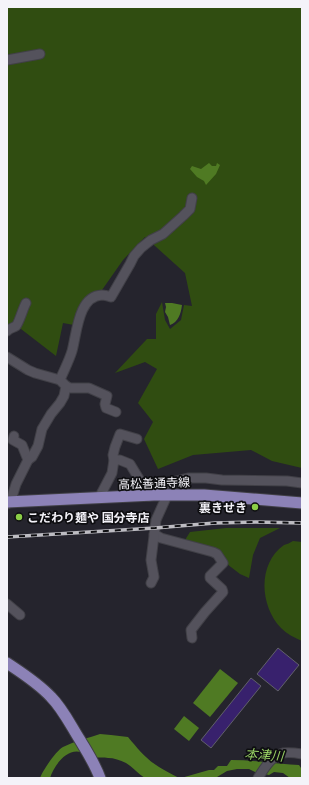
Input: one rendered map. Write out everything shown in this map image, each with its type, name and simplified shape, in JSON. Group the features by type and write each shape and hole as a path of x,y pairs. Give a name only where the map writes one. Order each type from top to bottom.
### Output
{"main road":[{"name":"高松善通寺線","path":"7,503 151,495 204,495 302,503"},
{"path":"7,663 52,697 94,764 100,778"}],"street":[{"path":"7,60 40,54"},
{"path":"7,503 12,497 16,484 28,460 32,457 38,446 42,428 64,396 63,383 81,312 86,302 102,295 111,297 134,256 151,240 163,234 184,216 190,209 192,198"},
{"path":"7,331 19,322 26,304"},
{"path":"7,357 35,373 63,383 70,388 89,388 108,396 105,404 106,408 116,412"},
{"path":"99,498 112,473 114,447 120,434 137,439"},
{"path":"14,436 13,440 22,445 28,460"},
{"path":"114,460 120,460 130,464 147,492 151,495 168,483 188,478 287,481 302,483"},
{"path":"151,583 154,577 151,560 156,520 167,495"},
{"path":"154,534 161,538 213,552 217,554 223,563 210,576 210,578 222,589 223,592 191,630 192,638"},
{"path":"7,604 20,615"},
{"path":"258,778 270,761 282,753 302,754"}],"shaded area":[{"path":"7,7 302,7 302,468 272,461 251,450 193,455 158,469 144,439 153,422 138,403 157,369 145,362 115,373 147,339 156,339 156,314 162,302 165,320 170,329 181,320 184,305 192,306 185,273 145,237 123,260 102,290 87,298 74,325 63,323 56,356 21,329 7,327"},
{"path":"209,163 212,166 216,166 217,163 220,165 216,174 206,185 204,181 197,177 190,169 192,166 201,169"},
{"path":"165,303 182,305 179,317 170,325 165,312"},
{"path":"226,528 280,528 260,538 253,555 249,578 185,540 190,532"},
{"path":"293,541 302,542 302,641 286,632 274,619 269,608 264,585 269,563 275,553 284,545"},
{"path":"220,669 238,683 210,717 193,703"},
{"path":"184,716 199,728 189,741 174,729"},
{"path":"100,734 128,737 150,761 179,778 145,778 122,761 112,758 95,757 76,751 61,759 54,768 50,778 40,778 50,761 63,747"},
{"path":"231,760 299,765 302,769 302,778 290,778 283,773 274,772 269,775 249,769 237,769 227,771 217,777 212,778 181,778 214,770 218,766 227,766"}],"building":[{"path":"278,648 299,665 278,691 257,674"},
{"path":"251,678 261,686 211,748 201,740"}],"railway":[{"path":"7,537 215,523 302,523"}],"place":[{"name":"裏きせき","path":"255,507"},
{"name":"こだわり麺や 国分寺店","path":"19,517"}],"water label":[{"name":"本津川","path":"264,755"}]}
